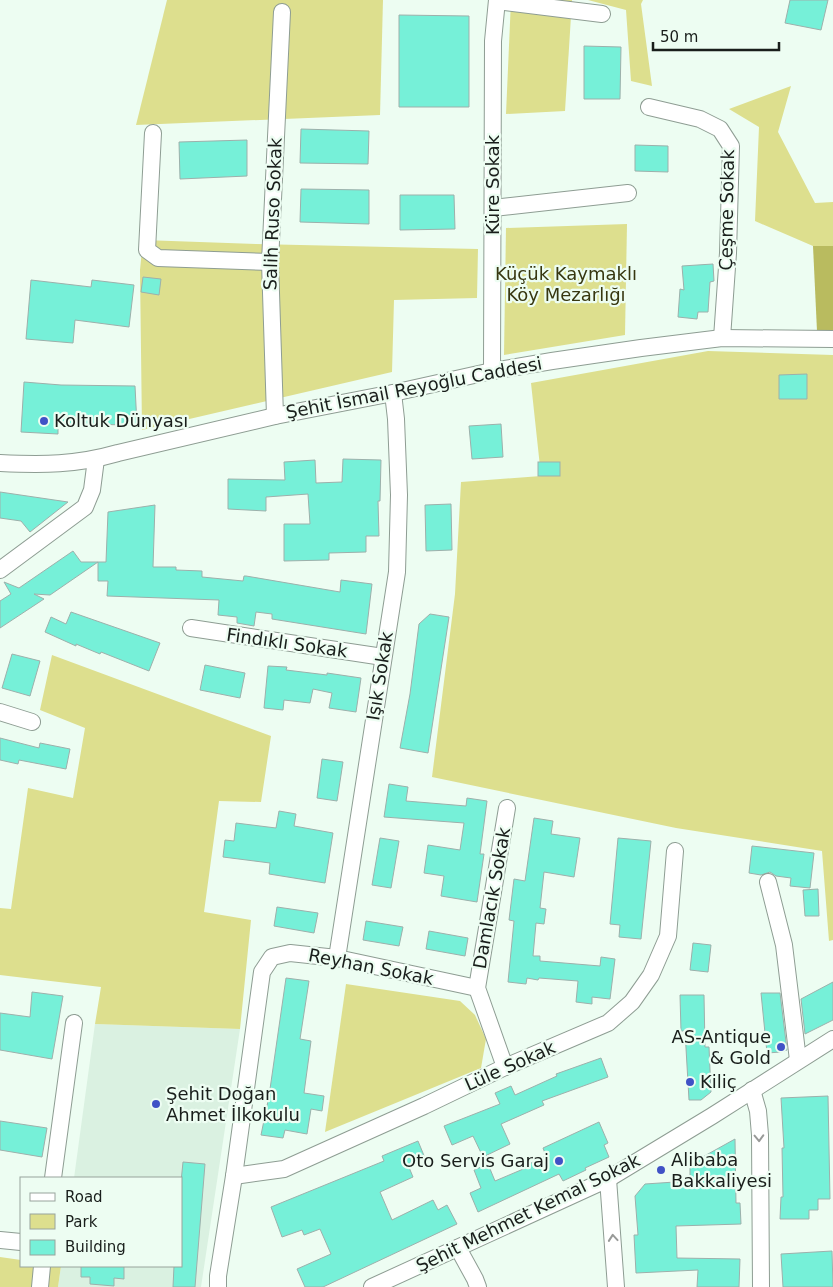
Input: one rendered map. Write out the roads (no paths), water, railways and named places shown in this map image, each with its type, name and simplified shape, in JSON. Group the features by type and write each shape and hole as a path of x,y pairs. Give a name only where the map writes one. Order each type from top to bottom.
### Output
{"street":[{"path":"497,0 602,14"},
{"name":"Küre Sokak","path":"492,371 493,41 497,0"},
{"name":"Salih Ruso Sokak","path":"274,416 270,262 282,12"},
{"name":"Çeşme Sokak","path":"649,107 700,119 720,129 731,146 728,253 722,338"},
{"path":"153,133 147,250 158,258 270,262"},
{"path":"493,208 628,193"},
{"name":"Şehit İsmail Reyoğlu Caddesi","path":"0,463 46,466 96,459 118,452 274,416 393,393 492,371 641,348 722,338 833,339"},
{"name":"Işık Sokak","path":"337,958 397,572 399,495 393,393"},
{"path":"0,570 85,507 92,490 96,459"},
{"name":"Findıklı Sokak","path":"191,628 383,657"},
{"path":"0,712 32,722"},
{"name":"Damlacık Sokak","path":"477,988 507,808"},
{"name":"Lüle Sokak","path":"234,1176 284,1169 505,1067 608,1023 632,1002 651,975 668,936 675,851"},
{"path":"768,882 784,945 798,1060"},
{"name":"Reyhan Sokak","path":"218,1287 218,1276 234,1176 262,972 272,957 290,953 337,958 477,988"},
{"path":"477,988 505,1067"},
{"path":"54,1177 74,1023"},
{"name":"Şehit Mehmet Kemal Sokak","path":"372,1287 608,1179 833,1039"},
{"path":"752,1090 758,1111 760,1135 761,1287"},
{"path":"608,1179 616,1287"},
{"path":"0,1240 20,1242"},
{"path":"458,1248 476,1279 478,1287"},
{"path":"40,1287 42,1267"}],"place":[{"name":"Koltuk Dünyası","path":"44,421"},
{"name":"AS-Antique & Gold","path":"781,1047"},
{"name":"Kiliç","path":"690,1082"},
{"name":"Şehit Doğan Ahmet İlkokulu","path":"156,1104"},
{"name":"Oto Servis Garaj","path":"559,1161"},
{"name":"Alibaba Bakkaliyesi","path":"661,1170"}],"park label":[{"name":"Küçük Kaymaklı Köy Mezarlığı","path":"566,284"}]}
